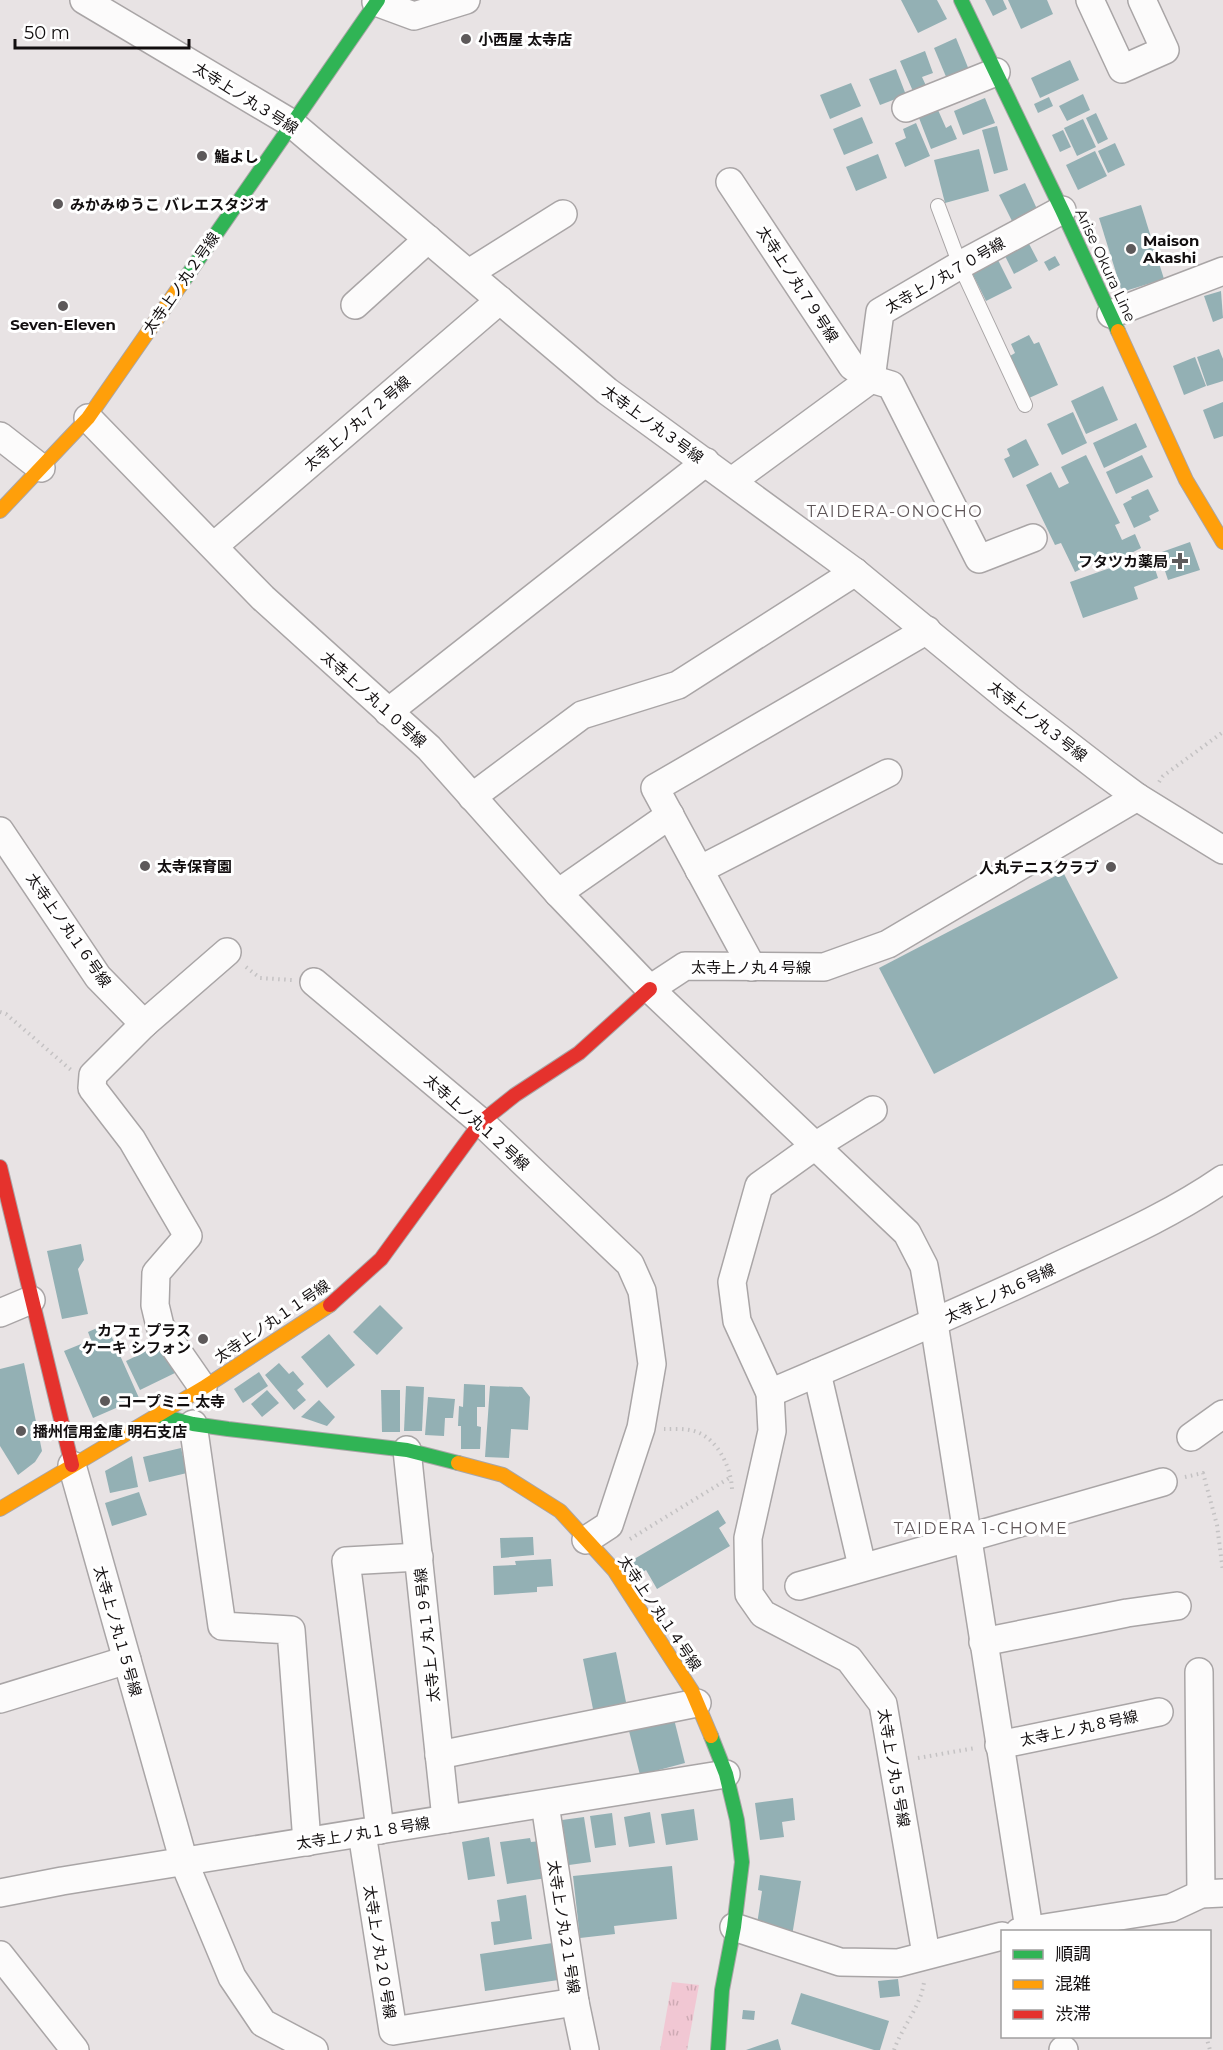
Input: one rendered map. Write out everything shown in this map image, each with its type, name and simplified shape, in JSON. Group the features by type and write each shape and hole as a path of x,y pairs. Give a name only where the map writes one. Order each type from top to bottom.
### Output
{"street":[{"name":"太寺上ノ丸３号線","path":"84,0 291,123 607,391 855,572 1009,699 1137,797 1223,850"},
{"name":"太寺上ノ丸２号線","path":"0,511 88,418 377,1 414,16 466,0"},
{"name":"Arise Okura Line","path":"961,0 1111,314 1186,480 1223,542"},
{"path":"1090,0 1122,69 1165,50 1143,0"},
{"path":"906,108 996,72"},
{"name":"太寺上ノ丸７９号線","path":"730,182 852,366 871,379 891,385 979,559 1033,538"},
{"name":"太寺上ノ丸７０号線","path":"871,379 880,312 960,265 1062,210"},
{"path":"469,273 563,214"},
{"path":"355,305 428,239"},
{"path":"1111,314 1223,271"},
{"name":"太寺上ノ丸７２号線","path":"214,546 500,300"},
{"path":"732,481 871,379"},
{"name":"太寺上ノ丸１０号線","path":"88,418 263,598 429,748 558,893 650,989 908,1233 924,1266 934,1323 999,1744 1024,1930"},
{"path":"0,436 41,468"},
{"path":"388,711 706,462"},
{"path":"472,797 582,715 678,685 855,572"},
{"path":"752,967 655,788 927,630"},
{"path":"699,870 888,773"},
{"name":"太寺上ノ丸４号線","path":"650,989 685,966 824,967 888,944 1137,797"},
{"path":"558,893 670,815"},
{"name":"太寺上ノ丸１６号線","path":"0,831 98,977 144,1024"},
{"path":"203,1388 160,1326 155,1305 156,1273 188,1236 132,1140 92,1088 93,1075 144,1024 227,952"},
{"name":"太寺上ノ丸１２号線","path":"314,982 481,1122 630,1264 642,1291 652,1364 641,1428 609,1525 594,1548"},
{"name":"太寺上ノ丸１１号線","path":"0,1509 203,1388 336,1301 381,1259 481,1122 514,1095 579,1053 650,989"},
{"name":"太寺上ノ丸５号線","path":"873,1110 814,1146 759,1186 732,1282 737,1321 770,1393 772,1431 748,1538 749,1594 763,1614 849,1659 884,1704 926,1954"},
{"name":"太寺上ノ丸１５号線","path":"0,1167 72,1465 184,1862 232,1977 263,2023 314,2050"},
{"name":"太寺上ノ丸６号線","path":"770,1393 934,1323 1143,1227 1199,1196 1223,1179"},
{"path":"0,1313 31,1300"},
{"path":"817,1374 862,1566"},
{"path":"1191,1437 1223,1414"},
{"name":"太寺上ノ丸１４号線","path":"157,1415 193,1424 407,1450 503,1475 560,1511 614,1570 692,1691 726,1774 737,1820 742,1862 734,1927 722,1990 718,2050"},
{"path":"193,1424 222,1626 291,1630 307,1842"},
{"name":"太寺上ノ丸１９号線","path":"407,1450 446,1820"},
{"path":"799,1586 862,1566 1163,1482"},
{"path":"371,1832 346,1561 419,1557"},
{"path":"983,1642 1127,1613 1177,1606"},
{"path":"0,1699 127,1660"},
{"path":"1024,1930 1171,1908 1212,1893 1199,1672"},
{"path":"440,1755 697,1704"},
{"name":"太寺上ノ丸８号線","path":"999,1744 1159,1712"},
{"name":"太寺上ノ丸１８号線","path":"0,1893 62,1881 726,1774"},
{"name":"太寺上ノ丸２１号線","path":"545,1804 575,2002 585,2050"},
{"name":"太寺上ノ丸２０号線","path":"371,1832 393,2031 575,2002"},
{"path":"734,1927 840,1962 898,1963 1001,1936"},
{"path":"0,1955 75,2050"},
{"path":"263,2023 274,2050"}],"lane":[{"path":"938,206 960,265 1025,405"}],"path":[{"path":"1137,797 1153,791 1163,777 1223,732"},
{"path":"227,952 260,978 314,982"},
{"path":"0,1012 6,1014 92,1088"},
{"path":"1203,1473 1217,1525 1223,1572"},
{"path":"594,1548 731,1477"},
{"path":"893,1761 999,1744"},
{"path":"894,2050 923,1991"}],"green space":[{"path":"672,1982 699,1985 687,2050 660,2050"}],"building":[{"path":"901,0 937,0 947,19 918,33"},
{"path":"985,0 1003,0 1007,9 993,16"},
{"path":"1008,0 1047,0 1053,14 1021,29"},
{"path":"956,38 969,70 947,79 934,48"},
{"path":"925,51 933,73 922,77 928,90 915,96 900,61"},
{"path":"1070,60 1079,80 1040,98 1031,78"},
{"path":"896,69 906,95 880,105 869,79"},
{"path":"851,83 861,106 830,119 820,95"},
{"path":"1083,94 1090,110 1067,121 1059,106"},
{"path":"1049,97 1053,106 1038,113 1034,104"},
{"path":"985,98 995,123 963,135 954,111"},
{"path":"938,110 946,128 951,125 957,139 931,149 919,118"},
{"path":"1096,113 1108,139 1098,144 1086,118"},
{"path":"862,117 873,143 844,155 833,129"},
{"path":"1083,119 1096,147 1077,156 1064,128"},
{"path":"916,123 930,156 905,167 895,143 906,138 903,129"},
{"path":"997,126 1008,170 994,174 982,130"},
{"path":"1063,130 1071,147 1060,152 1052,135"},
{"path":"1115,143 1125,165 1108,173 1098,151"},
{"path":"979,149 989,191 945,203 934,160"},
{"path":"1095,151 1107,176 1078,190 1066,165"},
{"path":"878,154 887,178 856,191 846,167"},
{"path":"1025,183 1037,209 1012,221 999,195"},
{"name":"Maison Akashi","path":"1141,205 1164,279 1122,292 1099,218"},
{"path":"1026,238 1038,261 1014,274 1002,250"},
{"path":"1055,256 1060,265 1049,271 1044,262"},
{"path":"997,258 1012,288 986,301 971,271"},
{"path":"1221,291 1223,318 1213,322 1204,296"},
{"path":"1029,335 1034,344 1039,342 1058,385 1029,398 1010,356 1015,353 1011,344"},
{"path":"1219,349 1223,359 1223,381 1207,386 1197,357"},
{"path":"1195,357 1206,386 1184,395 1173,366"},
{"path":"1103,386 1118,420 1086,434 1071,401"},
{"path":"1223,402 1223,436 1214,439 1203,410"},
{"path":"1073,412 1087,443 1062,455 1047,424"},
{"path":"1136,423 1147,447 1104,468 1093,443"},
{"path":"1026,439 1039,465 1013,478 1004,459 1010,456 1007,449"},
{"path":"1086,455 1120,523 1115,525 1122,540 1135,534 1141,548 1112,563 1108,555 1075,572 1061,543 1055,545 1026,485 1051,472 1059,488 1069,483 1061,467"},
{"path":"1142,455 1153,477 1116,494 1106,472"},
{"path":"1148,489 1159,511 1149,516 1151,520 1134,528 1123,504 1132,499 1131,497"},
{"path":"1190,542 1200,570 1168,580 1159,553"},
{"path":"1150,554 1158,578 1134,587 1138,599 1083,618 1070,582"},
{"path":"1063,872 1118,978 934,1074 879,968"},
{"path":"81,1244 84,1260 78,1269 88,1314 62,1319 47,1251"},
{"path":"380,1305 403,1328 377,1355 353,1332"},
{"path":"106,1324 139,1398 93,1418 64,1351 91,1340 88,1332"},
{"path":"329,1334 355,1365 327,1388 301,1357"},
{"path":"163,1343 177,1372 140,1390 126,1361"},
{"path":"24,1363 42,1451 35,1462 18,1475 0,1446 0,1369"},
{"path":"279,1363 289,1374 293,1371 304,1384 297,1390 306,1400 294,1410 265,1375"},
{"path":"259,1372 268,1386 243,1403 234,1389"},
{"path":"464,1384 485,1385 485,1407 477,1407 477,1426 481,1427 480,1449 461,1449 461,1426 458,1426 459,1406 463,1407"},
{"path":"406,1386 424,1387 422,1431 404,1431"},
{"path":"490,1386 522,1387 530,1397 528,1430 511,1429 509,1458 485,1457"},
{"path":"267,1390 279,1403 262,1417 251,1404"},
{"path":"381,1390 400,1390 400,1432 382,1432"},
{"path":"428,1397 455,1399 453,1418 445,1418 444,1436 425,1435"},
{"path":"319,1400 335,1417 327,1426 301,1417"},
{"path":"181,1448 187,1473 149,1482 143,1457"},
{"path":"132,1456 138,1487 110,1493 105,1471"},
{"path":"139,1492 147,1515 112,1526 105,1503"},
{"path":"718,1510 726,1523 719,1528 730,1546 657,1589 646,1570 637,1576 629,1562"},
{"path":"533,1537 534,1555 501,1558 500,1538"},
{"path":"551,1559 553,1586 537,1587 537,1592 494,1595 493,1566 516,1565 515,1561"},
{"path":"616,1652 627,1707 594,1714 583,1659"},
{"path":"674,1719 685,1763 640,1775 629,1731"},
{"path":"793,1798 795,1820 782,1822 784,1837 760,1840 755,1803"},
{"path":"694,1809 698,1840 666,1845 661,1814"},
{"path":"650,1812 655,1843 629,1847 624,1817"},
{"path":"612,1813 616,1845 595,1848 590,1816"},
{"path":"584,1817 591,1862 569,1865 562,1820"},
{"path":"489,1837 495,1876 468,1880 462,1842"},
{"path":"530,1838 531,1842 541,1841 547,1878 507,1884 500,1842"},
{"path":"672,1866 677,1919 614,1926 615,1934 580,1938 573,1876"},
{"path":"760,1875 801,1881 792,1936 756,1931 762,1891 758,1890"},
{"path":"526,1895 532,1939 494,1945 491,1922 500,1921 497,1900"},
{"path":"559,1942 565,1979 485,1991 480,1954"},
{"path":"898,1979 900,1996 880,1998 878,1981"},
{"path":"801,1993 889,2021 880,2050 791,2024"},
{"path":"743,2010 755,2011 754,2020 742,2019"},
{"path":"778,2039 781,2050 746,2050"}],"traffic: fast":[{"path":"180,286 378,0"},
{"path":"961,0 1118,331"},
{"path":"157,1415 193,1424 228,1429 407,1450 458,1463"},
{"path":"711,1736 726,1774 737,1820 742,1862 734,1927 722,1990 718,2050"}],"traffic: slow":[{"path":"0,511 88,418 180,286"},
{"path":"1118,331 1186,480 1223,542"},
{"path":"0,1509 203,1388 330,1305"},
{"path":"458,1463 503,1475 560,1511 614,1570 692,1691 711,1736"}],"traffic: jam":[{"path":"330,1305 381,1259 481,1122 515,1095 579,1053 650,989"},
{"path":"0,1167 72,1465"}],"place":[{"name":"小西屋 太寺店","path":"466,39"},
{"name":"鮨よし","path":"202,156"},
{"name":"みかみゆうこ バレエスタジオ","path":"58,204"},
{"name":"Maison Akashi","path":"1131,249"},
{"name":"Seven-Eleven","path":"63,306"},
{"name":"フタツカ薬局","path":"1180,561"},
{"name":"太寺保育園","path":"145,866"},
{"name":"人丸テニスクラブ","path":"1111,867"},
{"name":"カフェ プラス ケーキ シフォン","path":"203,1339"},
{"name":"コープミニ 太寺","path":"105,1401"},
{"name":"播州信用金庫 明石支店","path":"21,1431"}],"district":[{"name":"TAIDERA-ONOCHO","path":"895,511"},
{"name":"TAIDERA 1-CHOME","path":"981,1528"}]}
